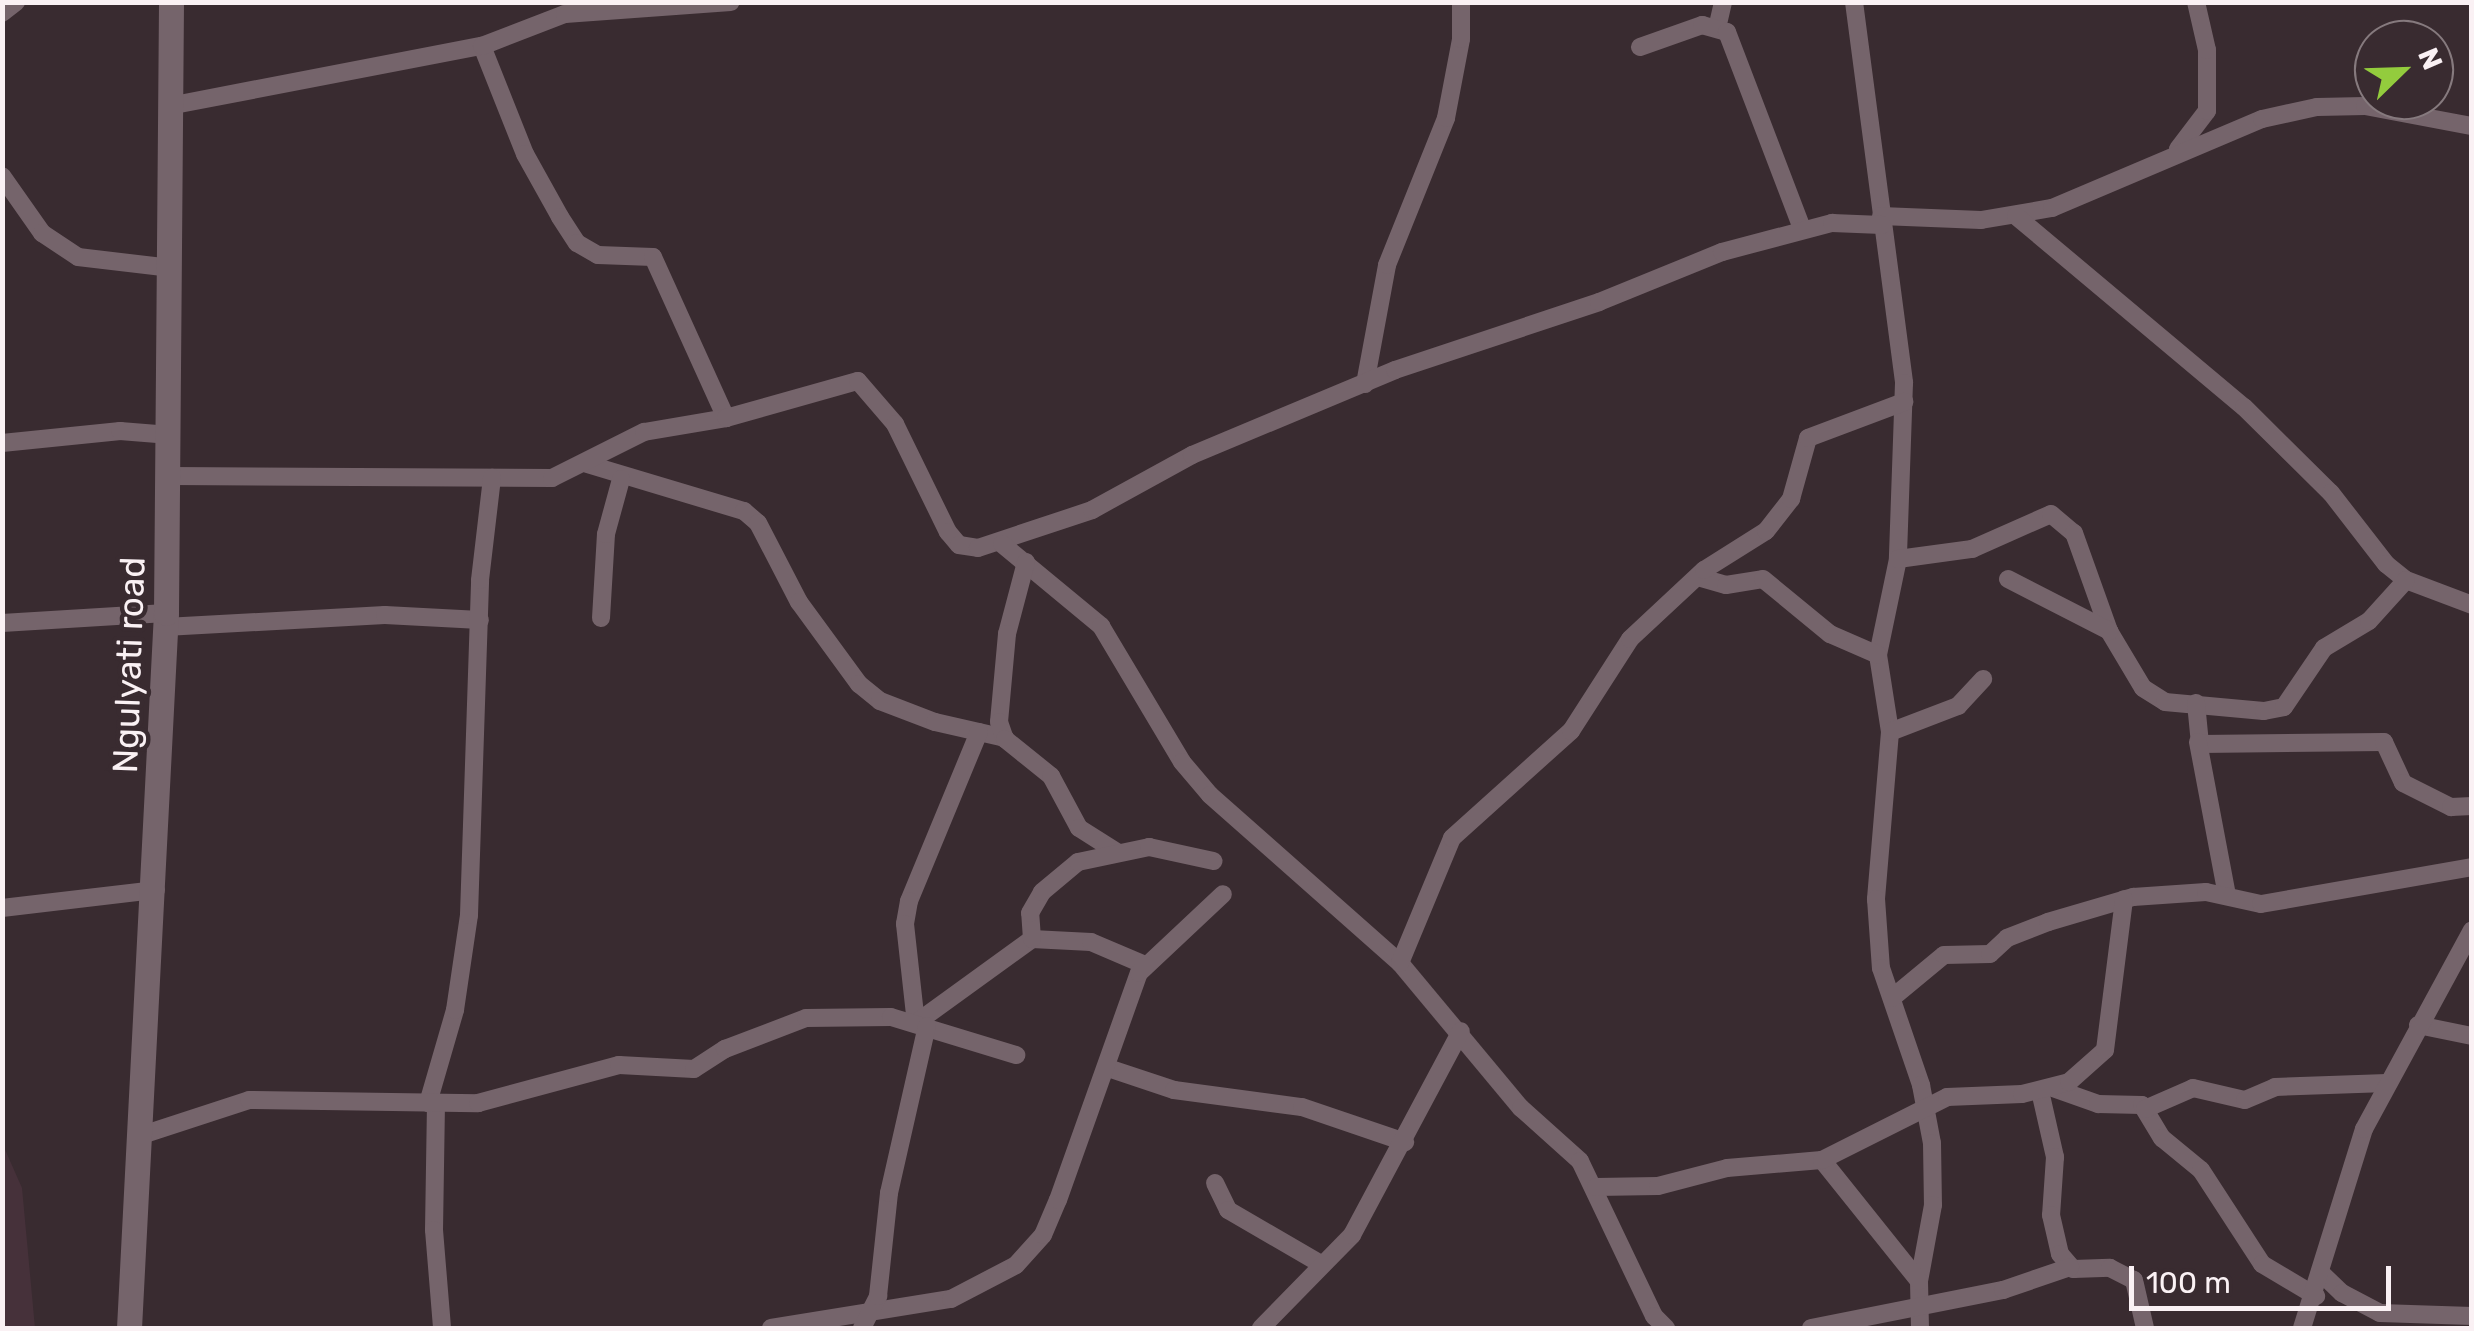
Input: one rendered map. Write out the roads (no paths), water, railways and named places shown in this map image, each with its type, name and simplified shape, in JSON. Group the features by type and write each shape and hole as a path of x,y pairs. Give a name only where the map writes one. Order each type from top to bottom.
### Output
{"main road":[{"name":"Ngulyati road","path":"129,1328 156,890 170,476 171,2"}],"street":[{"path":"2,13 16,2"},
{"path":"169,106 482,46 565,14 731,2"},
{"path":"1366,384 1388,265 1446,118 1461,39 1461,2"},
{"path":"1718,24 1722,2"},
{"path":"1854,2 1904,402 1898,558 1878,655 1890,732 1876,899 1881,968 1925,1105 1933,1205 1916,1306 1920,1328"},
{"path":"2171,156 2206,110 2207,50 2196,2"},
{"path":"1718,24 1726,32 1802,228"},
{"path":"1640,47 1718,24"},
{"path":"482,46 525,154 578,243 598,255 653,256 726,418"},
{"path":"170,476 552,478 588,464 632,436 726,418 858,382 888,413 959,545 1002,544 1092,510 1192,454 1366,384 1802,228 2016,216 2094,194 2171,156 2262,119 2317,108 2365,106 2470,124"},
{"path":"2,176 42,233 78,257 170,268"},
{"path":"2016,216 2244,406 2406,580 2472,605"},
{"path":"1400,963 1452,838 1571,731 1630,639 1698,577 1766,531 1791,499 1808,438 1904,402"},
{"path":"2,443 120,431 170,434"},
{"path":"588,464 621,479 744,511 758,523 799,602 859,684 880,702 1005,738 1051,776 1079,828 1118,852"},
{"path":"442,1328 434,1230 432,1103 454,1010 469,915 480,620 492,478"},
{"path":"601,618 606,534 621,479"},
{"path":"1898,558 1972,549 2051,514 2074,533 2108,631 2144,688 2166,702 2264,711 2284,706 2324,648 2369,621 2406,580"},
{"path":"1002,544 1101,626 1182,762 1210,795 1400,963 1461,1031 1521,1108 1580,1160 1654,1316 1666,1328"},
{"path":"1005,738 997,702 1000,670 1026,562"},
{"path":"1698,577 1726,585 1763,579 1830,634 1878,655"},
{"path":"2008,579 2108,631"},
{"path":"2,623 385,616 480,620"},
{"path":"1890,732 1958,706 1983,680"},
{"path":"2196,702 2198,742 2227,895"},
{"path":"866,1321 878,1296 922,1024 905,924 909,902 979,732"},
{"path":"2198,742 2384,742 2403,783 2450,807 2472,806"},
{"path":"1032,939 1030,913 1042,892 1078,862 1149,846 1213,862"},
{"path":"1892,998 1944,955 1990,954 2032,928 2124,899 2227,895 2261,904 2472,867"},
{"path":"2,908 156,890"},
{"path":"770,1328 866,1321 951,1299 1016,1265 1043,1235 1146,965 1223,894"},
{"path":"2046,1090 2086,1070 2105,1050 2124,899"},
{"path":"2302,1328 2316,1296 2346,1174 2387,1082 2472,930"},
{"path":"922,1024 1032,939 1091,942 1146,965"},
{"path":"139,1136 249,1100 432,1103 530,1092 619,1066 694,1069 725,1048 806,1018 868,1016 922,1024 1016,1054"},
{"path":"2418,1025 2472,1036"},
{"path":"1261,1328 1308,1287 1319,1264 1352,1235 1405,1142 1426,1088 1461,1031"},
{"path":"1108,1068 1174,1090 1302,1107 1405,1142"},
{"path":"2145,1109 2193,1088 2245,1100 2275,1088 2387,1082"},
{"path":"2046,1090 2056,1157 2053,1233 2070,1267"},
{"path":"1596,1187 1658,1186 1727,1168 1822,1160 1925,1105 1972,1093 2046,1090 2085,1101 2134,1102 2145,1109 2162,1138 2201,1170 2262,1264 2316,1296"},
{"path":"1822,1160 1919,1282"},
{"path":"1215,1183 1228,1210 1319,1264"},
{"path":"1811,1328 2004,1290 2070,1267 2125,1273 2140,1288 2145,1328"},
{"path":"2320,1272 2342,1293 2380,1313 2472,1316"}]}
